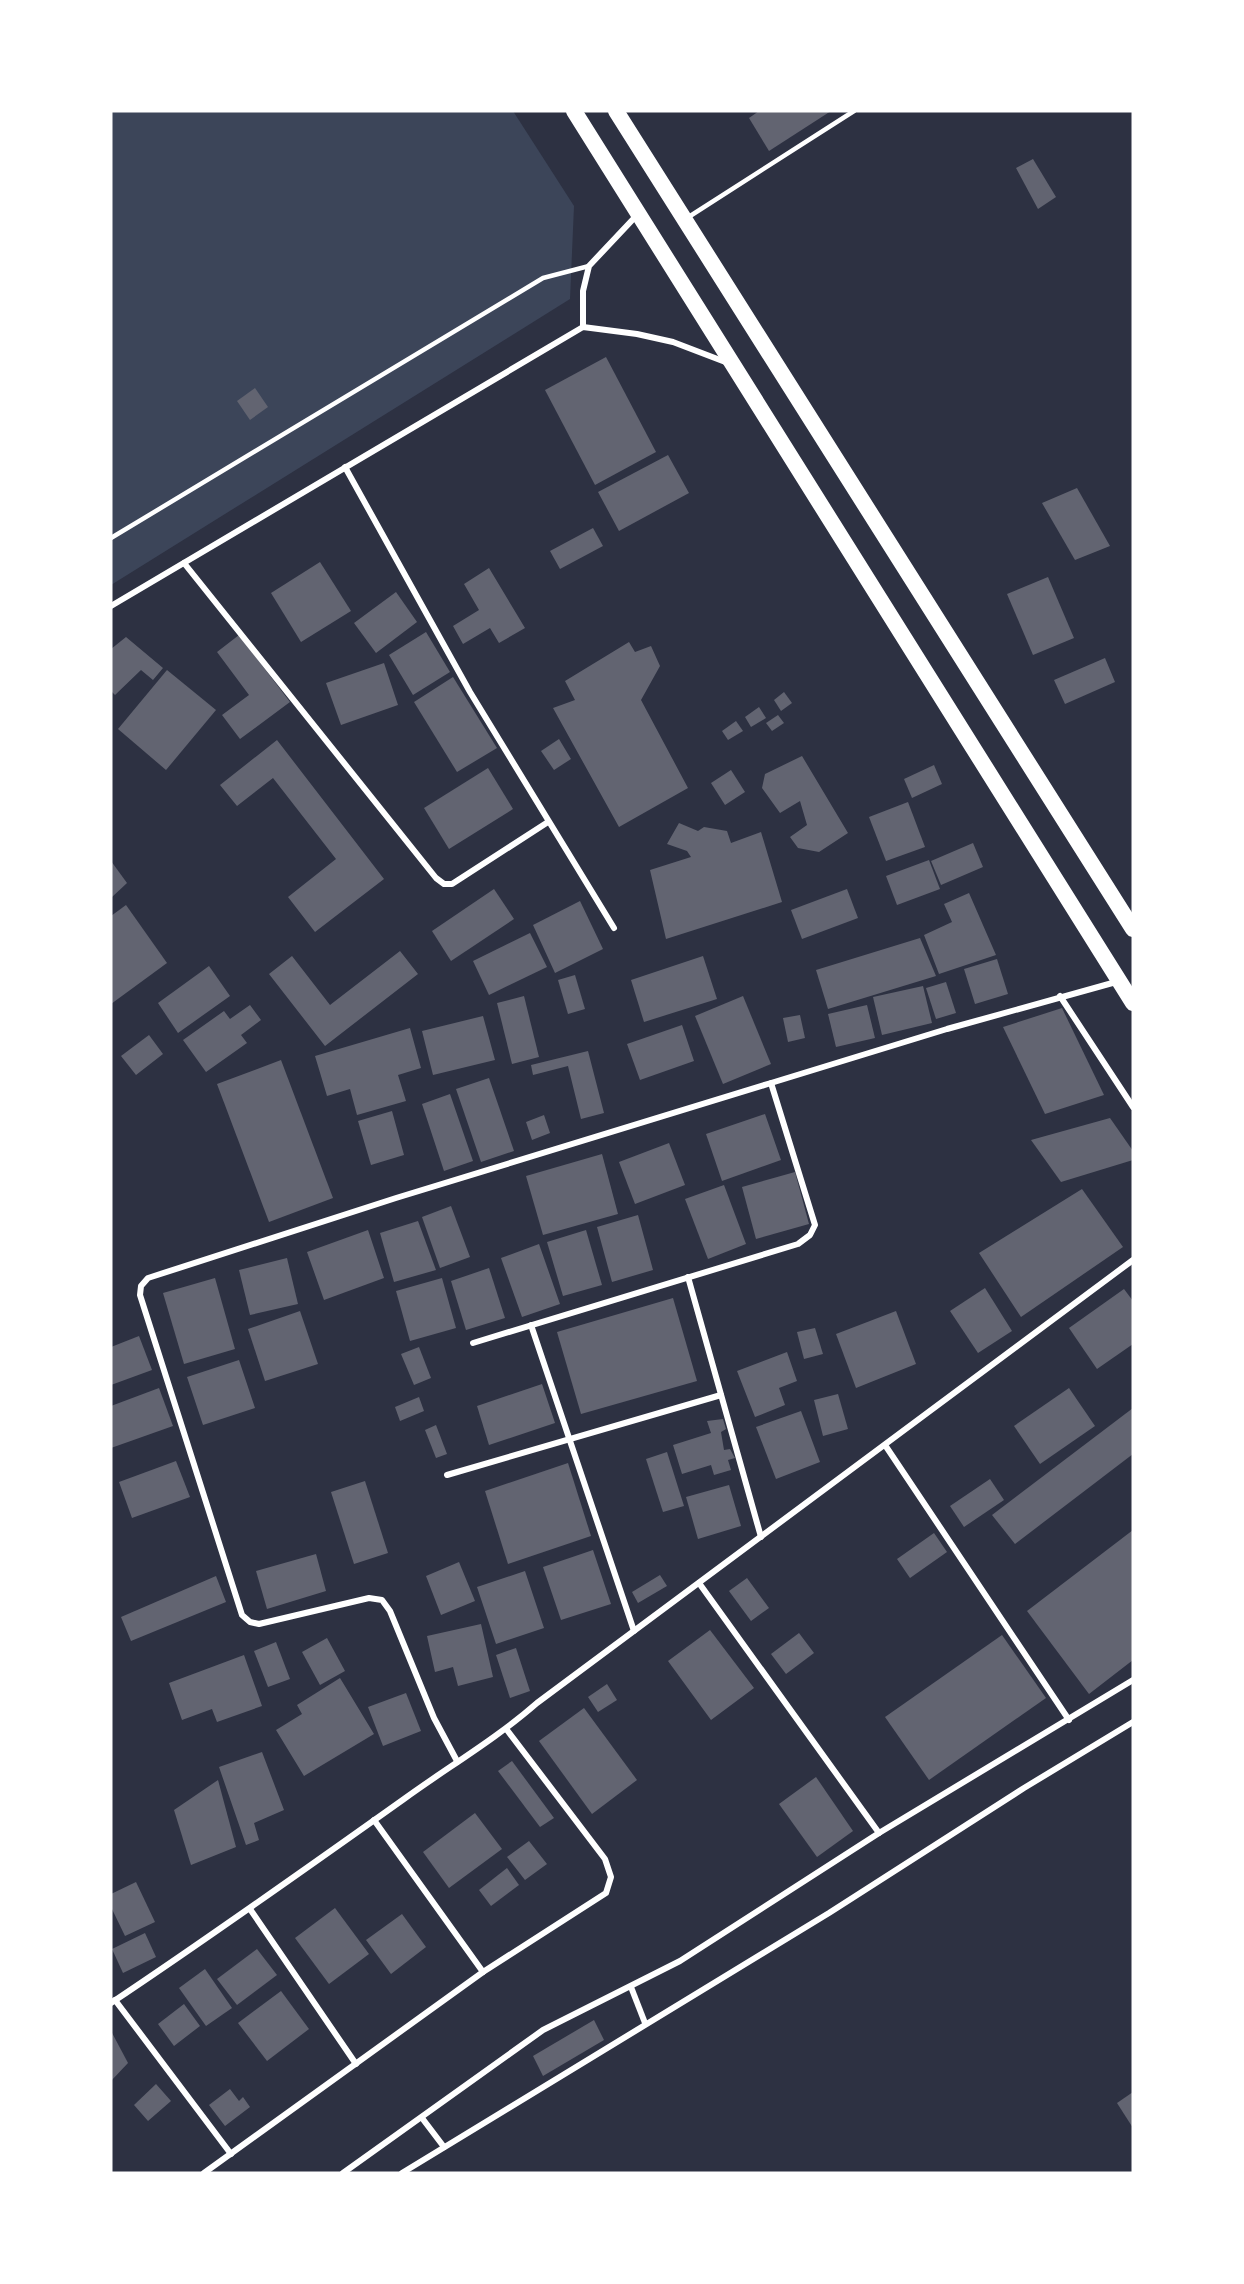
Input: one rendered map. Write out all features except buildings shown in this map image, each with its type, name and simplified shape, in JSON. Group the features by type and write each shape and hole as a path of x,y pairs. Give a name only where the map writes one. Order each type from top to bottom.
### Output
{"highway":[{"path":"574,111 737,367 1133,1003"},
{"path":"616,111 1133,929"}],"street":[{"path":"583,327 583,291 589,266 638,213"},
{"path":"111,606 583,327 637,333 673,342 737,367"},
{"path":"345,467 470,692 614,928"},
{"path":"184,562 435,878 444,884 452,884 549,822"},
{"path":"457,1761 434,1718 390,1611 382,1600 369,1598 259,1624 250,1622 242,1614 140,1295 141,1286 148,1278 373,1205 1060,996 1119,981"},
{"path":"1060,996 1133,1107"},
{"path":"472,1343 798,1244 810,1235 815,1225 771,1083"},
{"path":"231,2154 113,2002 250,1909 457,1761 507,1730 537,1703 1133,1260"},
{"path":"688,1277 761,1537"},
{"path":"531,1325 634,1631"},
{"path":"447,1475 721,1395"},
{"path":"885,1445 1069,1720"},
{"path":"699,1583 879,1833"},
{"path":"343,2173 543,2030 680,1961 879,1833 1133,1680"},
{"path":"402,2173 829,1913 1024,1788 1133,1722"},
{"path":"204,2173 483,1972 606,1893 611,1877 605,1859 507,1730"},
{"path":"374,1820 483,1972"},
{"path":"250,1909 356,2064"},
{"path":"631,1987 645,2023"},
{"path":"422,2118 444,2146"}],"lane":[{"path":"684,220 854,111"},
{"path":"111,538 543,278 589,266"}],"shaded area":[{"path":"111,111 513,111 574,206 570,299 111,585"}]}
